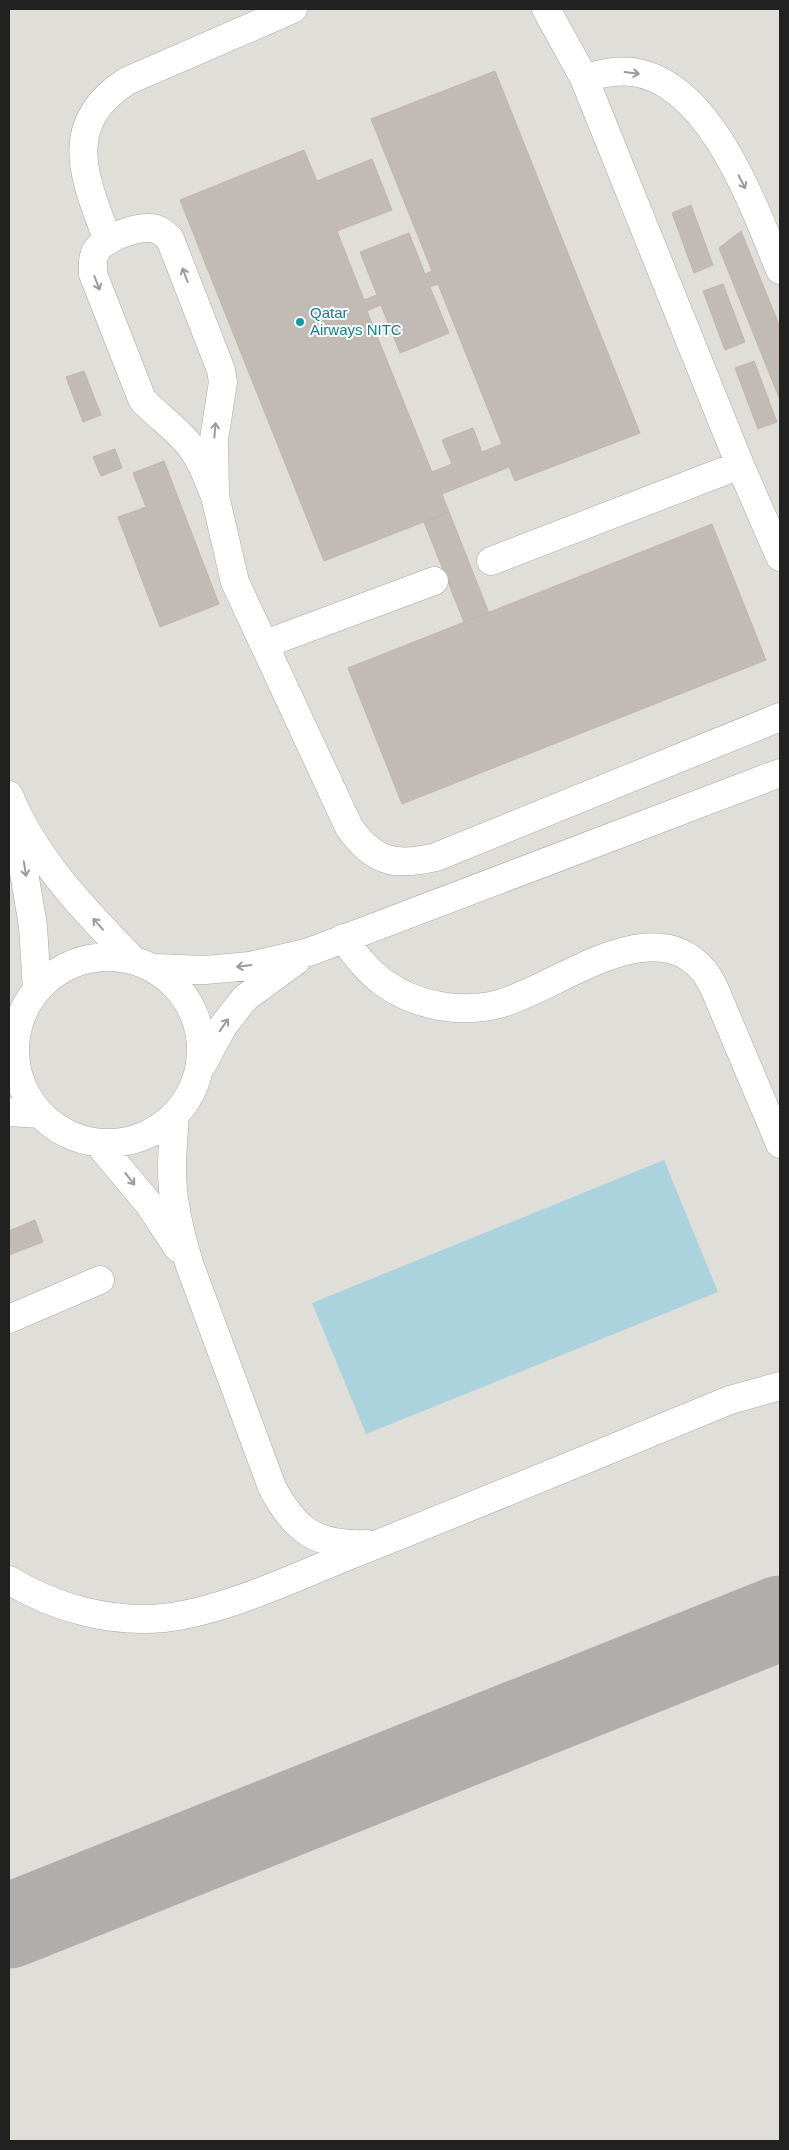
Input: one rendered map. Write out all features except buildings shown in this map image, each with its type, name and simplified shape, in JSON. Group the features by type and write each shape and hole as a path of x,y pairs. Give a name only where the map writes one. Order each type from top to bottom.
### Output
{"lane":[{"path":"108,240 86,181 82,150 89,119 99,104 111,90 127,80 293,9"},
{"path":"546,9 584,78 740,465 780,558"},
{"path":"584,78 616,71 651,76 669,86 694,107 714,131 749,195 780,270"},
{"path":"215,496 214,439 223,382 221,370 175,249 162,231 151,227 140,228 108,240 96,252 92,262 93,274 142,399 154,413 185,440 200,460 215,496 235,582 266,644 349,827 364,847 383,858 395,861 407,862 436,856 780,717"},
{"path":"491,561 740,465"},
{"path":"266,644 434,581"},
{"path":"309,952 245,998 222,1026 201,1068 192,1094 175,1116 152,1133 126,1142 98,1142 76,1138 57,1128 40,1114 27,1096 18,1076 13,1036 24,1009 37,989 57,972 80,960 106,956 143,964 205,970 250,966 309,952 780,773"},
{"path":"10,799 37,846 66,886 143,964 177,986 194,1010 202,1039 201,1068"},
{"path":"10,799 24,865 33,926 37,989"},
{"path":"343,938 363,964 384,983 410,998 440,1006 470,1008 500,1004 621,951 651,946 666,947 687,956 704,971 715,990 780,1144"},
{"path":"9,1112 40,1114"},
{"path":"175,1116 172,1157 173,1197 190,1266 272,1487 283,1508 298,1527 312,1536 332,1543 368,1544 387,1541"},
{"path":"98,1142 149,1204 190,1266"},
{"path":"9,1319 100,1280"},
{"path":"9,1580 43,1598 103,1616 163,1618 222,1604 387,1541 730,1400 780,1386"}],"shaded area":[{"path":"9,9 780,9 780,2141 9,2141"}],"water":[{"path":"664,1160 718,1292 366,1434 312,1303"}],"taxiway":[{"path":"9,1926 780,1618"}],"place":[{"name":"Qatar Airways NITC","path":"300,322"}]}
